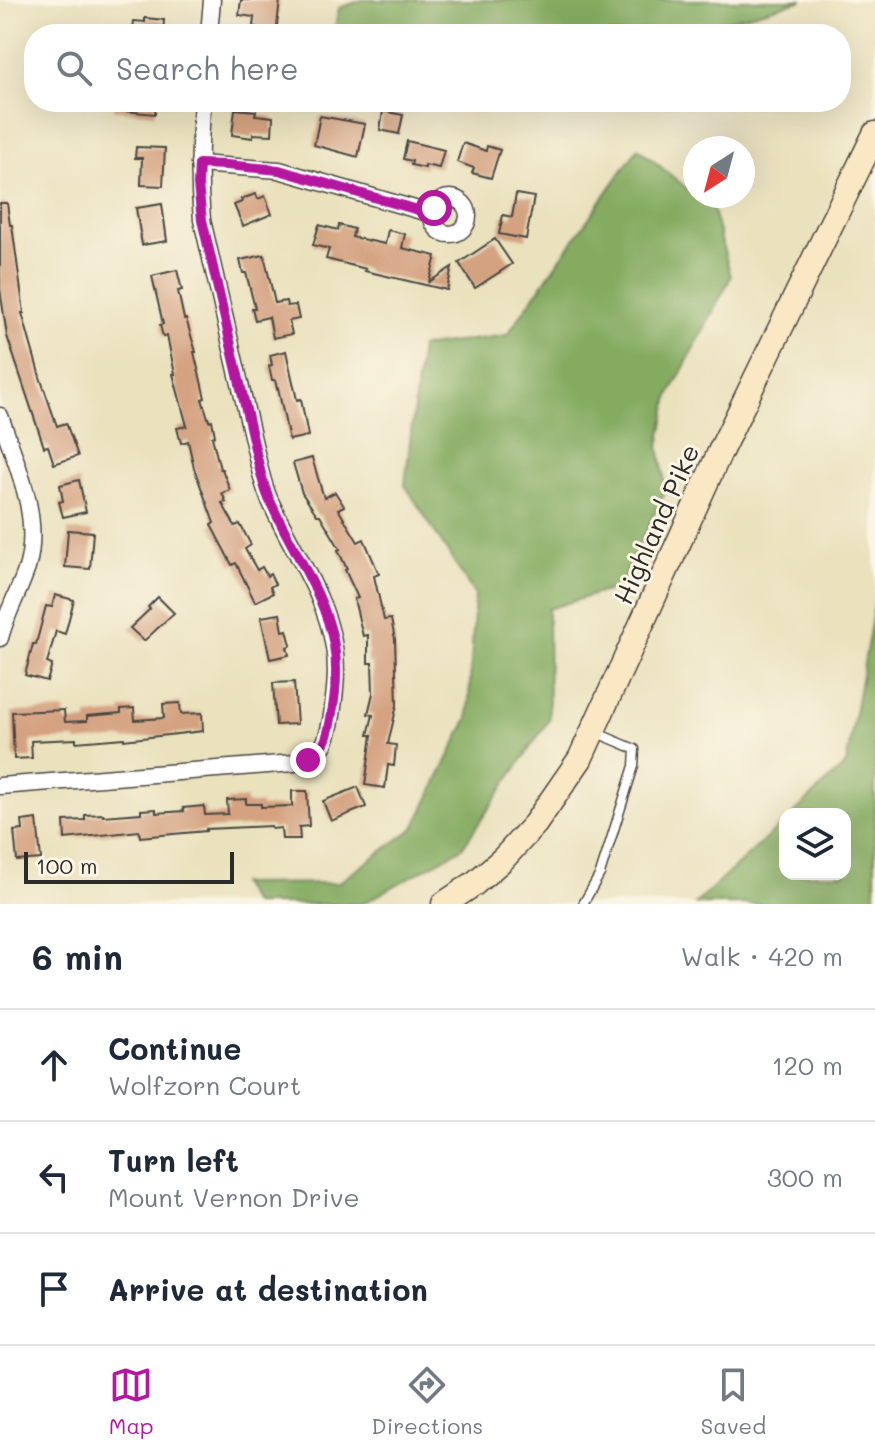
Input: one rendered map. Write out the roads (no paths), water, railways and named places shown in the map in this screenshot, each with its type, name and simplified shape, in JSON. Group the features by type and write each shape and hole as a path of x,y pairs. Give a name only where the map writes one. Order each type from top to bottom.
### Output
{"main road":[{"name":"Highland Pike","path":"444,904 503,859 535,824 580,759 719,454 875,134"}],"street":[{"path":"210,24 212,0"},
{"path":"0,786 294,763 316,756 324,746 329,730 336,672 327,618 270,503 202,220 198,185 202,112"},
{"path":"199,164 279,170 432,214"},
{"path":"0,416 27,496 31,544 22,582 0,638"}],"lane":[{"path":"583,904 600,874 634,766 635,749 593,731"}]}
